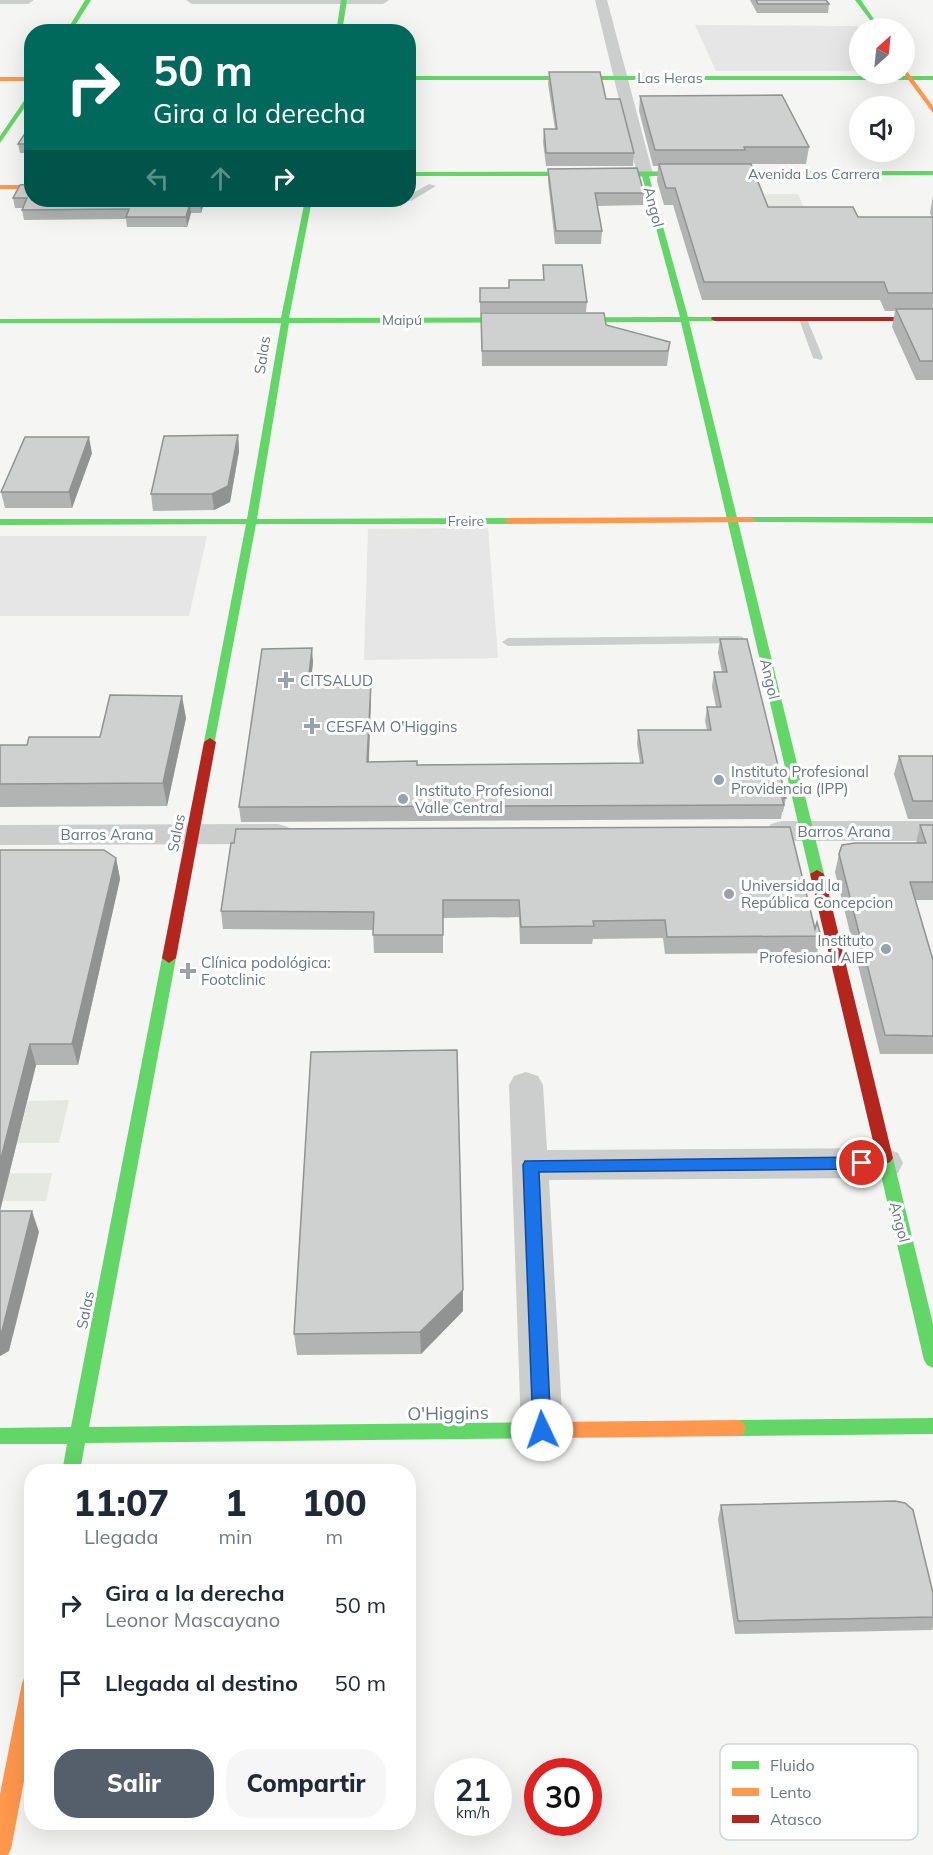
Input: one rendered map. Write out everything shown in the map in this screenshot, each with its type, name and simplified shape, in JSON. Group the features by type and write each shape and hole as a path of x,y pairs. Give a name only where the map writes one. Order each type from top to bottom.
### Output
{"street":[{"path":"0,0 28,0"},
{"path":"73,24 88,0"},
{"path":"192,0 383,0"},
{"path":"340,24 344,0"},
{"name":"Angol","path":"601,0 646,180 685,320 933,1360"},
{"path":"858,0 871,18"},
{"name":"Las Heras","path":"416,78 621,78 849,74"},
{"name":"Las Heras","path":"915,74 933,78"},
{"path":"0,79 24,78"},
{"path":"915,84 933,111"},
{"path":"0,141 24,104"},
{"name":"Avenida Los Carrera","path":"416,186 933,173"},
{"name":"Avenida Los Carrera","path":"416,174 933,186"},
{"path":"0,175 24,175"},
{"path":"0,187 24,187"},
{"name":"Salas","path":"73,1464 252,521 285,320 307,207"},
{"name":"Maipú","path":"0,321 933,319"},
{"name":"Freire","path":"0,522 933,520"},
{"name":"Barros Arana","path":"751,832 933,831"},
{"name":"Barros Arana","path":"0,835 308,834"},
{"path":"526,1085 542,1430"},
{"path":"531,1165 885,1163"},
{"name":"O'Higgins","path":"0,1436 933,1426"},
{"path":"0,1849 24,1724"}],"lane":[{"path":"416,194 432,186"},
{"path":"803,319 818,358"},
{"path":"508,642 760,640"}],"shaded area":[{"path":"695,25 849,26 849,71 716,71"},
{"path":"752,194 798,194 811,224 763,223"},
{"path":"488,528 498,658 364,660 368,529"},
{"path":"0,536 207,536 189,616 0,616"},
{"path":"69,1100 59,1143 17,1143 28,1101"},
{"path":"9,1173 52,1173 46,1201 2,1201"}],"building":[{"path":"756,0 826,0 829,4 758,4"},
{"path":"549,72 600,72 606,99 620,99 634,153 546,153 544,129 557,129"},
{"path":"782,95 809,147 655,150 640,96"},
{"path":"24,135 24,144 18,144"},
{"path":"659,164 751,164 768,207 853,207 858,217 933,217 933,293 888,293 884,282 704,282 675,188 666,188"},
{"path":"637,168 644,193 595,193 602,231 556,231 548,169"},
{"path":"20,185 24,185 24,198 13,198"},
{"path":"24,205 189,207 186,217 126,217 129,209 22,210"},
{"path":"543,265 582,265 587,302 480,302 480,288 509,288 509,280 544,280"},
{"path":"896,309 933,309 933,361 920,361"},
{"path":"481,313 604,313 606,325 670,342 668,351 482,351"},
{"path":"238,435 228,486 212,494 151,494 164,436"},
{"path":"25,437 89,437 69,492 1,492"},
{"path":"720,639 747,639 786,798 782,798 784,805 239,807 262,649 312,648 308,683 371,683 367,762 417,761 417,765 643,763 638,730 711,730 707,707 721,707 714,672 727,672"},
{"path":"110,695 182,696 163,783 0,784 0,745 27,745 29,737 100,737"},
{"path":"899,756 933,756 933,801 913,801"},
{"name":"Instituto Profesional AIEP","path":"920,825 933,825 933,882 910,882 933,960 933,1036 885,1035 839,854 842,845 855,843 926,843"},
{"path":"790,827 815,929 817,922 821,936 667,937 665,920 593,921 594,926 521,927 519,900 443,900 443,935 373,935 374,912 221,911 231,843 234,843 236,829"},
{"path":"0,850 104,850 116,858 72,1044 30,1044 0,1162"},
{"path":"457,1050 463,1290 420,1332 294,1334 311,1052"},
{"path":"0,1211 32,1211 0,1332"},
{"path":"895,1501 905,1503 913,1510 933,1593 933,1617 738,1621 721,1505"}],"traffic: fast":[{"path":"73,24 88,0"},
{"path":"340,24 344,0"},
{"path":"858,0 871,18"},
{"path":"416,78 933,78"},
{"path":"0,141 24,104"},
{"path":"416,174 933,173"},
{"path":"645,174 685,320 817,874"},
{"path":"210,742 252,521 285,320 307,207"},
{"path":"0,321 715,319"},
{"path":"750,520 933,520"},
{"path":"0,522 509,521"},
{"path":"73,1464 169,958"},
{"path":"885,1158 933,1360"},
{"path":"737,1428 933,1426"},
{"path":"0,1436 554,1430"}],"traffic: slow":[{"path":"0,79 24,79"},
{"path":"914,84 933,111"},
{"path":"0,187 24,187"},
{"path":"509,521 750,520"},
{"path":"554,1430 737,1428"},
{"path":"0,1849 24,1724"}],"traffic: jam":[{"path":"715,319 933,319"},
{"path":"169,958 210,742"},
{"path":"817,874 885,1158"}],"place":[{"name":"CITSALUD","path":"286,680"},
{"name":"CESFAM O'Higgins","path":"312,726"},
{"name":"Instituto Profesional Providencia (IPP)","path":"719,780"},
{"name":"Instituto Profesional Valle Central","path":"403,799"},
{"name":"Universidad la República Concepcion","path":"729,894"},
{"name":"Instituto Profesional AIEP","path":"886,949"},
{"name":"Clínica podológica: Footclinic","path":"188,971"}],"route":[{"path":"542,1430 531,1165 862,1163"}]}
